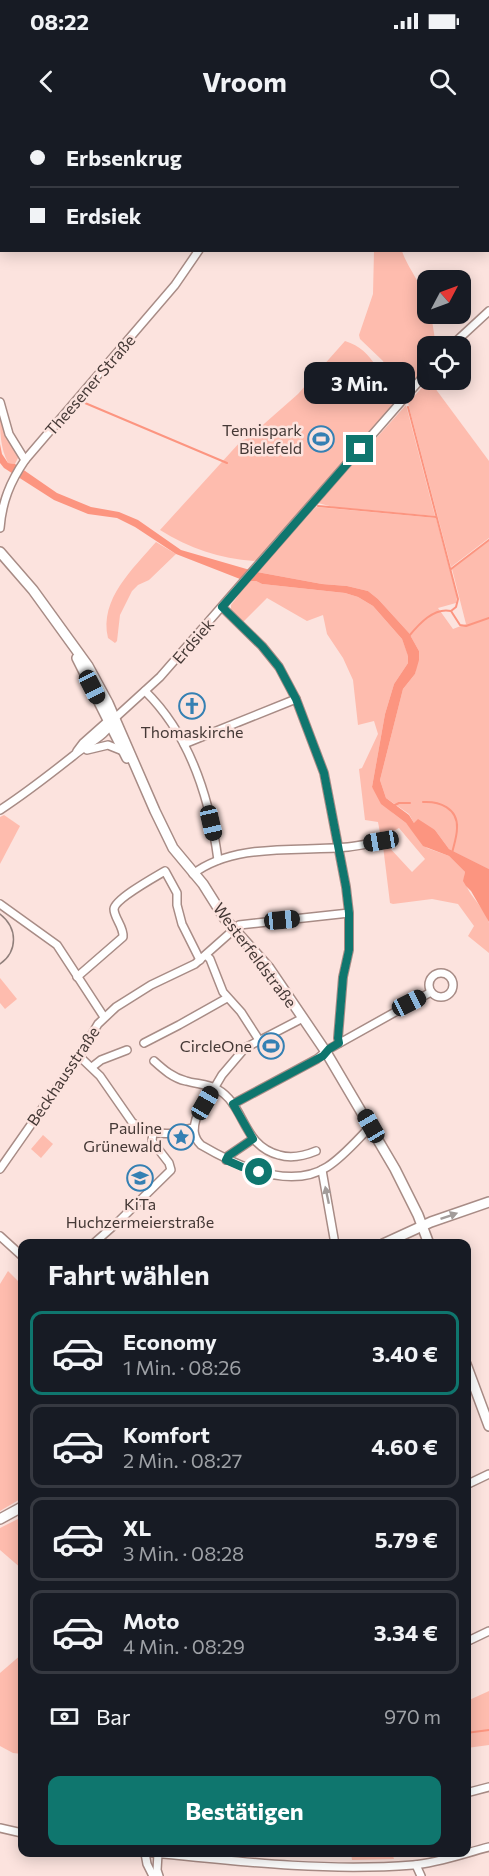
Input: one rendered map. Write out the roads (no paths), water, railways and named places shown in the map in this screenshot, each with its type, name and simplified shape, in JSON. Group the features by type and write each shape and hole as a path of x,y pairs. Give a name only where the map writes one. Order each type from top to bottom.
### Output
{"main road":[{"name":"Westerfeldstraße","path":"0,552 33,590 65,634 111,721 173,848 234,928 269,968 326,1052 395,1169 427,1239"},
{"name":"Westerfeldstraße","path":"111,721 123,751 155,811"},
{"path":"394,1239 489,1202"},
{"path":"471,1377 489,1426"},
{"path":"0,1519 18,1509"}],"street":[{"name":"Theesener Straße","path":"0,528 3,505 14,477 25,460 168,293 198,252"},
{"path":"462,336 489,311"},
{"name":"Erdsiek","path":"145,691 165,672 417,384"},
{"path":"0,402 9,434 25,460"},
{"path":"222,607 262,646 279,667 296,699 324,773 349,913 349,950 343,977 339,1043"},
{"path":"0,810 36,786 76,753 92,744 111,721 145,691 165,714 184,744 201,787 218,860"},
{"path":"184,744 296,699"},
{"path":"76,753 108,745 123,751"},
{"path":"194,874 209,863 218,860 265,851 338,848 381,841"},
{"path":"77,977 123,937 115,911 116,906 133,890 165,871 177,893 177,908 182,924 203,958 211,960 227,998 241,1012 259,1040"},
{"path":"0,904 57,945 104,1017"},
{"path":"234,928 244,923 349,913"},
{"name":"Beckhausstraße","path":"0,1169 104,1017 139,992 203,958 234,928"},
{"path":"233,1104 290,1075 339,1043 431,992"},
{"path":"144,1043 227,998"},
{"path":"303,1018 245,1048 231,1062 196,1119 195,1136 201,1145 242,1167 280,1176 303,1175 322,1170 341,1156 371,1126"},
{"path":"92,1067 101,1060 127,1050"},
{"path":"79,1056 92,1067 135,1125 142,1130 175,1133 194,1128"},
{"path":"154,1061 177,1078 214,1087 233,1104 253,1139 269,1152 285,1157 299,1157 316,1151"},
{"path":"99,1239 171,1170 169,1163 152,1141 153,1132"},
{"path":"226,1160 228,1156 253,1139"},
{"path":"322,1170 334,1239"},
{"path":"0,1236 18,1252"},
{"path":"471,1483 489,1474"},
{"path":"471,1640 489,1631"},
{"path":"471,1792 489,1787"},
{"path":"0,1828 18,1832"},
{"path":"471,1851 489,1847"},
{"path":"145,1857 153,1876"},
{"path":"158,1857 159,1876"},
{"path":"192,1857 332,1868 416,1865 444,1857"},
{"path":"416,1865 421,1876"}],"waterway":[{"path":"85,403 227,463"},
{"path":"408,407 458,599 456,607 451,611"},
{"path":"318,506 436,517"},
{"path":"451,569 489,540"},
{"path":"409,636 433,614 445,610 451,611 460,625 466,626 489,618"},
{"path":"423,802 446,807 454,815 457,831 452,853"},
{"path":"393,806 399,803 410,803"},
{"path":"471,1732 489,1730"}],"tram line":[{"path":"0,914 10,926 14,939 10,953 0,964"}],"place":[{"name":"Tennispark Bielefeld","path":"321,439"},
{"name":"Thomaskirche","path":"192,706"},
{"name":"CircleOne","path":"271,1046"},
{"name":"Pauline Grünewald","path":"181,1137"},
{"name":"KiTa Huchzermeierstraße","path":"140,1178"}]}
